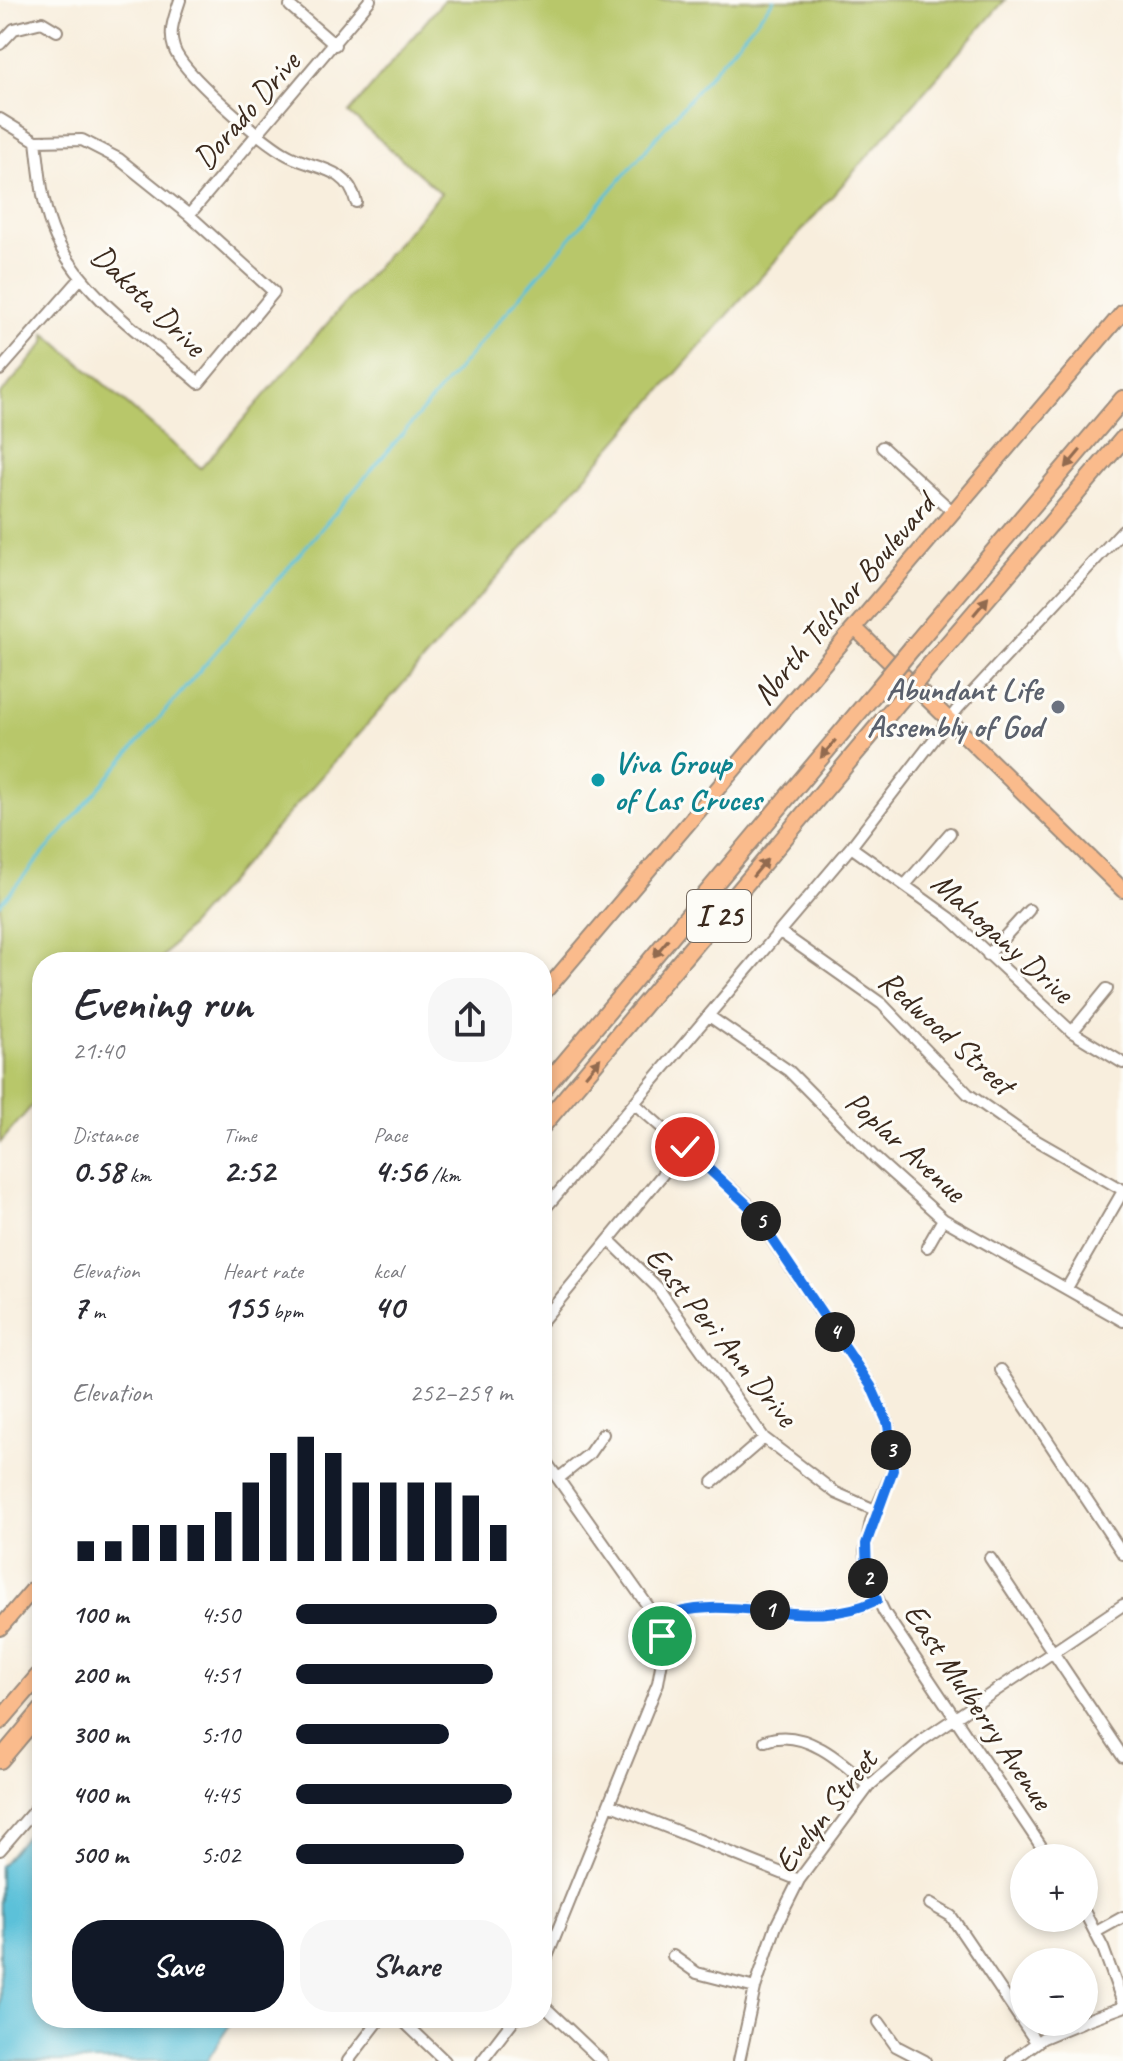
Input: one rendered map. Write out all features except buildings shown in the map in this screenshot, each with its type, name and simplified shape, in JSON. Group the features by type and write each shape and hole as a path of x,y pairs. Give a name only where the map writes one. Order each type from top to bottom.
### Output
{"highway":[{"name":"I 25","path":"552,1078 1123,399"},
{"name":"I 25","path":"552,1114 1123,439"},
{"path":"0,1721 32,1684"},
{"path":"0,1760 32,1722"}],"main road":[{"name":"North Telshor Boulevard","path":"552,983 1123,312"},
{"path":"856,629 1123,890"},
{"path":"0,1628 32,1591"}],"street":[{"path":"180,0 171,36 181,64 259,134 290,156 331,170 349,185 356,202"},
{"name":"Dorado Drive","path":"189,215 370,0"},
{"path":"290,6 335,45"},
{"path":"0,44 14,29 42,22 57,31"},
{"path":"0,119 36,141 82,140 119,159 189,215"},
{"name":"Dakota Drive","path":"36,141 42,193 55,238 80,279 199,383 274,292 189,215"},
{"path":"0,370 80,279"},
{"path":"882,447 953,512"},
{"path":"552,1200 851,847 949,722 1123,530"},
{"path":"905,885 950,833"},
{"name":"Mahogany Drive","path":"851,847 950,918 1072,1032 1123,1063"},
{"path":"988,955 1029,910"},
{"name":"Redwood Street","path":"780,932 882,1004 968,1094 1025,1134 1123,1190"},
{"path":"1072,1032 1107,989"},
{"name":"Poplar Avenue","path":"709,1016 789,1071 875,1158 943,1219 1123,1321"},
{"name":"East Mulberry Avenue","path":"634,1103 752,1209 871,1386 888,1424 893,1470 875,1510 865,1558 877,1600 1040,1844"},
{"path":"552,1309 685,1147"},
{"path":"1067,1288 1123,1190"},
{"path":"927,1247 943,1219"},
{"name":"East Peri Ann Drive","path":"610,1241 657,1287 764,1438 836,1493 875,1510"},
{"path":"1001,1370 1123,1554"},
{"path":"559,1478 589,1454 603,1434"},
{"path":"713,1482 764,1438"},
{"path":"552,1469 657,1619 664,1649 662,1670 552,1944"},
{"path":"990,1558 1123,1757"},
{"path":"657,1619 693,1607 719,1605 838,1614 877,1600"},
{"name":"Evelyn Street","path":"739,2061 755,1988 776,1926 799,1880 869,1786 900,1757 1123,1605"},
{"path":"765,1741 781,1737 803,1741 839,1760 869,1786"},
{"path":"609,1804 799,1880"},
{"path":"0,1850 32,1813"},
{"path":"930,1904 951,1916 1036,2042"},
{"path":"1098,1931 1123,1917"},
{"path":"1096,1932 1123,2005 1098,2016"},
{"path":"673,1956 692,1971 755,1988"},
{"path":"552,2014 602,2061"},
{"path":"879,2022 896,2046 925,2061"},
{"path":"348,2061 373,2028"},
{"path":"410,2028 445,2061"},
{"path":"482,2061 507,2028"},
{"path":"1012,2061 1036,2042 1050,2036"}],"green space":[{"path":"444,0 1005,0 167,952 32,952 32,1106 0,1143 0,395 45,343 45,333 201,468 441,193 349,113"}],"water":[{"path":"32,1829 32,2028 228,2028 207,2061 0,2061 0,1866"}],"waterway":[{"path":"0,904 774,0"}],"place":[{"name":"Abundant Life Assembly of God","path":"1058,707"},
{"name":"Viva Group of Las Cruces","path":"598,780"}],"route":[{"path":"662,1636 657,1619 693,1607 719,1605 816,1615 838,1614 877,1600 867,1573 866,1544 875,1510 893,1470 888,1424 871,1386 752,1209 729,1184 685,1147"}]}
